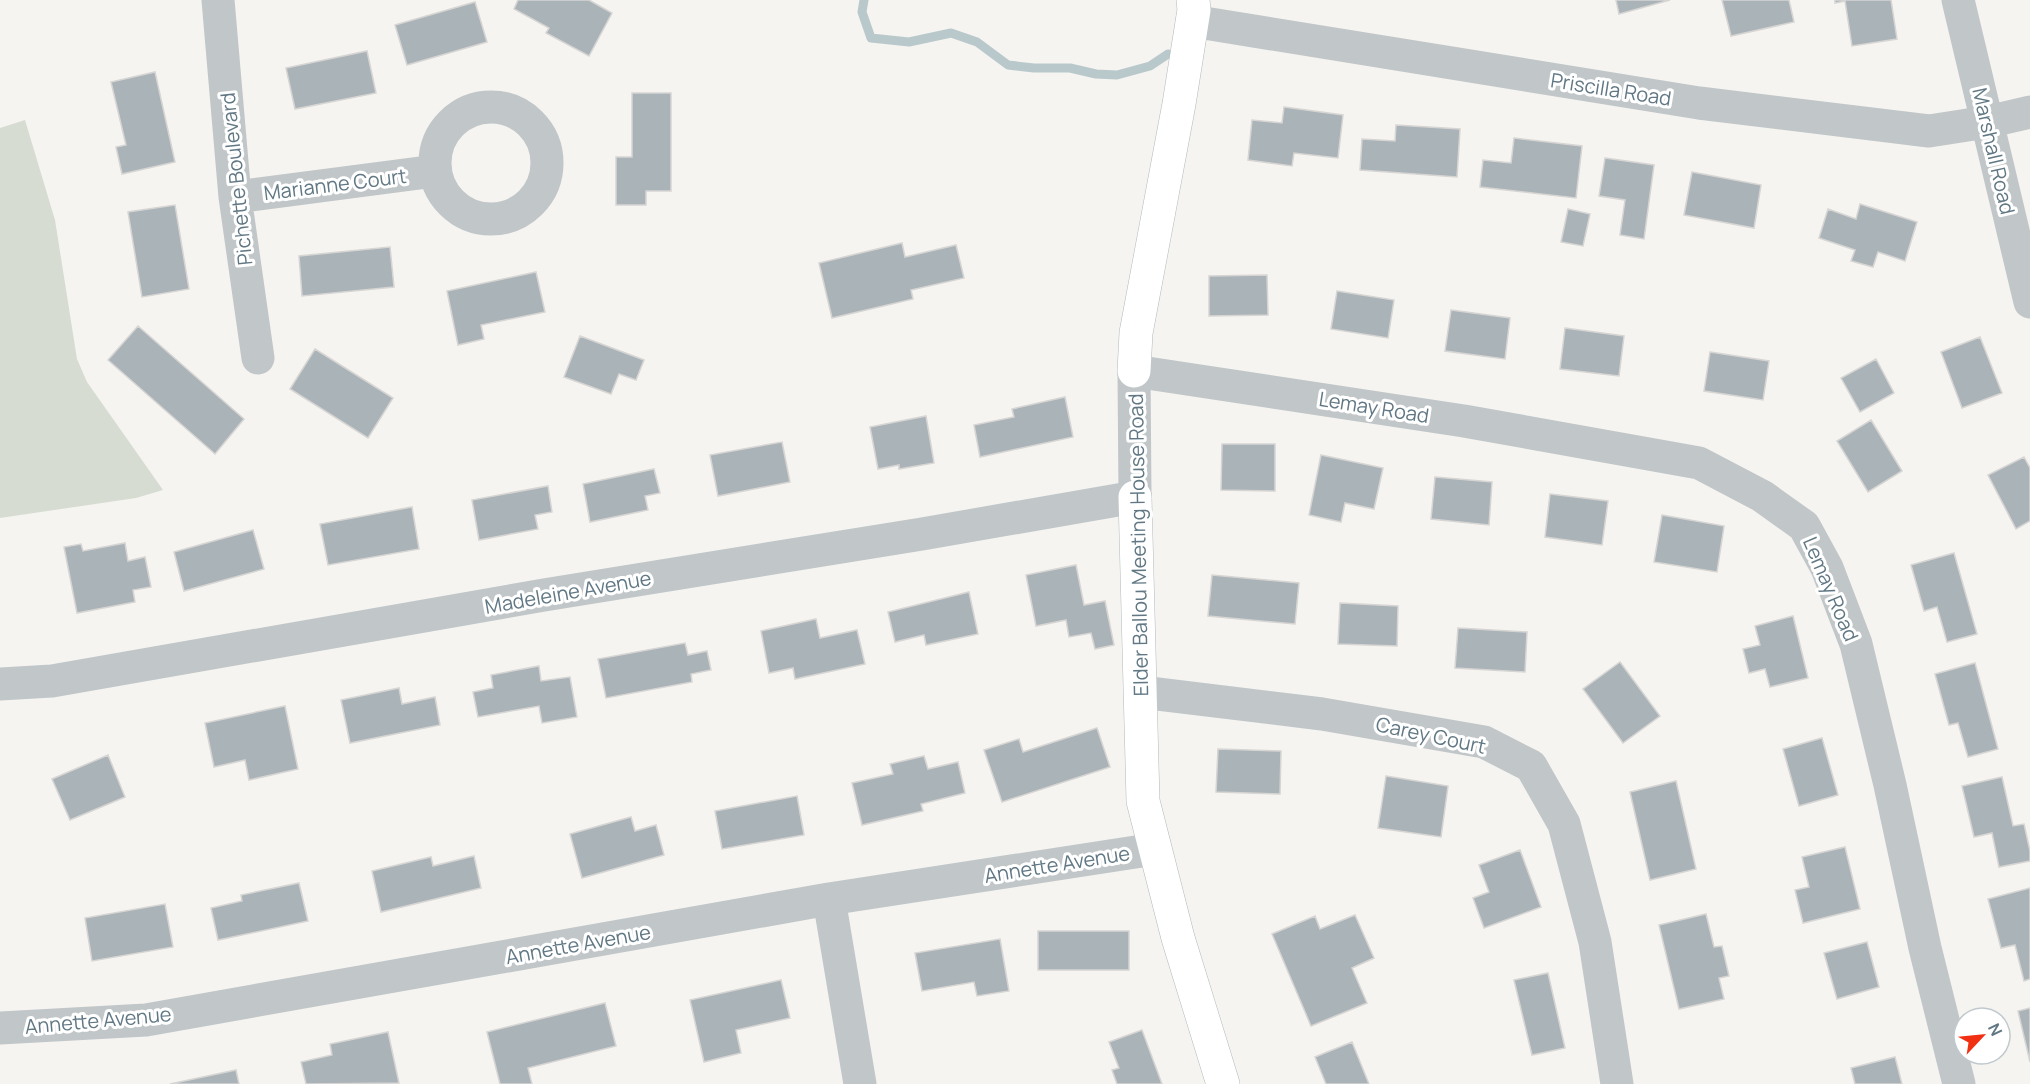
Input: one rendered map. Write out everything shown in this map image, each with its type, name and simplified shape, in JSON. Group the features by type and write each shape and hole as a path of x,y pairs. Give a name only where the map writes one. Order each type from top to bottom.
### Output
{"street":[{"name":"Pichette Boulevard","path":"218,0 235,197 258,358"},
{"name":"Marshall Road","path":"1958,0 2030,302"},
{"name":"Priscilla Road","path":"1193,10 1699,103 1929,131 2030,112"},
{"name":"Elder Ballou Meeting House Road","path":"1193,10 1179,104 1136,333 1135,497 1143,801 1178,938 1223,1084"},
{"name":"Marianne Court","path":"235,197 435,171"},
{"name":"Lemay Road","path":"1134,370 1464,421 1700,463 1762,496 1804,526 1827,568 1856,644 1890,785 1925,948 1959,1084"},
{"name":"Madeleine Avenue","path":"0,684 52,681 532,597 1135,497"},
{"name":"Carey Court","path":"1141,692 1322,714 1484,742 1531,766 1564,824 1595,942 1617,1084"},
{"name":"Annette Avenue","path":"0,1028 146,1020 829,899 1155,849"},
{"path":"829,899 860,1084"}],"shaded area":[{"path":"25,120 55,220 77,359 87,382 163,490 136,498 0,518 0,128"}],"building":[{"path":"518,0 589,0 612,13 589,56 546,33 549,28 514,9"},
{"path":"1616,0 1670,0 1619,14"},
{"path":"1722,0 1789,0 1794,22 1731,36"},
{"path":"1835,0 1891,0 1897,39 1852,46 1845,1 1835,3"},
{"path":"475,2 487,42 407,65 395,25"},
{"path":"367,51 376,93 295,109 286,68"},
{"path":"155,72 175,162 122,174 116,147 126,145 111,82"},
{"path":"632,93 671,93 671,191 646,191 646,205 616,205 616,157 632,157"},
{"path":"1284,107 1343,115 1338,158 1294,153 1292,166 1248,160 1252,120 1282,123"},
{"path":"1396,125 1460,129 1457,177 1360,170 1362,139 1395,141"},
{"path":"1514,138 1582,146 1576,198 1480,187 1483,160 1511,163"},
{"path":"1605,158 1654,165 1644,239 1620,235 1625,200 1599,196"},
{"path":"1692,172 1761,185 1754,228 1684,215"},
{"path":"1860,204 1917,222 1905,261 1878,252 1873,267 1851,261 1855,250 1819,238 1828,209 1856,219"},
{"path":"175,205 189,289 142,297 128,212"},
{"path":"1568,209 1590,214 1583,246 1561,242"},
{"path":"902,243 905,257 956,245 964,278 911,290 913,299 832,318 819,263"},
{"path":"390,247 394,287 302,296 299,256"},
{"path":"536,272 545,312 481,325 484,339 458,345 447,291"},
{"path":"1267,275 1268,315 1209,316 1209,276"},
{"path":"1337,291 1394,300 1388,338 1331,329"},
{"path":"1451,310 1510,318 1505,359 1445,351"},
{"path":"138,326 244,419 215,454 108,360"},
{"path":"1565,328 1624,336 1619,376 1560,369"},
{"path":"580,336 644,360 636,380 619,374 611,394 564,377"},
{"path":"1980,337 2002,393 1962,408 1941,352"},
{"path":"315,349 393,398 368,438 290,389"},
{"path":"1710,352 1769,361 1763,400 1704,391"},
{"path":"1876,359 1894,393 1860,412 1841,378"},
{"path":"1065,397 1073,437 980,457 974,425 1014,417 1012,409"},
{"path":"926,416 934,463 899,469 899,465 878,469 870,427"},
{"path":"1871,420 1902,471 1868,492 1837,441"},
{"path":"782,442 790,482 718,496 710,455"},
{"path":"1222,444 1275,444 1275,491 1221,490"},
{"path":"1321,455 1383,468 1374,509 1345,503 1341,522 1309,515"},
{"path":"2024,457 2030,468 2030,521 2016,529 1988,475"},
{"path":"654,469 660,493 645,496 648,510 590,522 583,484"},
{"path":"1435,477 1492,482 1489,525 1431,519"},
{"path":"548,486 552,512 535,515 538,529 479,540 472,500"},
{"path":"1550,494 1608,501 1602,545 1545,537"},
{"path":"412,507 419,549 328,565 320,524"},
{"path":"1662,515 1724,526 1717,572 1654,562"},
{"path":"253,530 264,569 184,591 174,552"},
{"path":"125,543 128,561 145,557 151,587 133,590 135,602 77,613 64,547 81,544 83,551"},
{"path":"1954,553 1977,634 1947,642 1937,607 1924,611 1911,565"},
{"path":"1076,565 1084,605 1105,601 1114,645 1095,649 1091,633 1069,637 1066,620 1036,626 1026,575"},
{"path":"1212,575 1299,583 1295,624 1208,616"},
{"path":"969,592 978,634 926,645 924,635 895,642 888,612"},
{"path":"1340,603 1398,606 1397,646 1338,644"},
{"path":"1793,616 1808,678 1770,687 1765,669 1749,673 1743,649 1760,645 1755,626"},
{"path":"816,619 820,638 857,630 865,664 795,679 793,668 769,673 761,631"},
{"path":"1458,628 1527,632 1525,672 1455,668"},
{"path":"685,643 688,655 707,651 711,670 691,674 692,682 606,698 598,659"},
{"path":"1620,662 1660,716 1623,743 1583,689"},
{"path":"1975,663 1998,749 1968,757 1958,723 1949,725 1935,674"},
{"path":"539,666 541,681 570,677 577,717 542,723 539,706 478,717 473,692 493,688 491,675"},
{"path":"399,688 402,704 435,697 440,725 350,743 341,700"},
{"path":"285,706 298,769 249,780 245,760 214,767 205,723"},
{"path":"1097,728 1110,767 1002,802 984,750 1019,739 1023,752"},
{"path":"1822,738 1838,795 1799,806 1783,749"},
{"path":"1218,749 1281,751 1280,794 1216,792"},
{"path":"108,755 125,797 70,820 52,779"},
{"path":"924,756 928,769 958,762 965,793 921,804 923,811 862,825 852,783 893,774 890,764"},
{"path":"1386,776 1448,786 1441,837 1378,828"},
{"path":"2002,777 2013,826 2024,824 2030,861 1999,867 1992,833 1974,837 1962,786"},
{"path":"1676,781 1696,869 1650,880 1630,792"},
{"path":"797,796 804,835 722,849 715,811"},
{"path":"631,817 635,831 656,825 664,855 582,878 570,834"},
{"path":"1845,847 1860,909 1803,923 1795,890 1809,887 1802,857"},
{"path":"1520,850 1541,907 1484,928 1473,898 1489,892 1479,865"},
{"path":"474,856 481,888 381,912 372,871 431,857 433,866"},
{"path":"299,883 308,921 218,940 211,908 242,901 241,895"},
{"path":"2030,888 2030,979 2024,981 2015,945 2001,948 1988,899"},
{"path":"165,904 173,947 92,961 85,918"},
{"path":"1706,914 1714,947 1722,946 1729,976 1719,978 1724,999 1679,1009 1659,925"},
{"path":"1355,915 1374,958 1352,968 1367,1003 1311,1026 1272,934 1315,916 1320,929"},
{"path":"1038,931 1129,931 1129,970 1038,970"},
{"path":"1000,939 1009,991 977,996 974,982 922,991 915,953"},
{"path":"1867,942 1879,987 1837,999 1824,953"},
{"path":"1548,973 1565,1048 1532,1055 1514,980"},
{"path":"781,980 790,1018 736,1030 741,1053 704,1062 690,1000"},
{"path":"605,1003 616,1046 528,1068 532,1084 500,1084 487,1032"},
{"path":"2030,1008 2030,1062 2018,1011"},
{"path":"1142,1030 1162,1084 1117,1084 1112,1070 1119,1068 1109,1042"},
{"path":"388,1032 399,1083 306,1084 301,1062 332,1055 330,1044"},
{"path":"1352,1042 1369,1084 1326,1084 1315,1057"},
{"path":"1895,1057 1902,1084 1855,1084 1851,1068"},
{"path":"236,1070 239,1084 170,1084"}],"waterway":[{"path":"864,0 862,12 871,38 909,42 951,33 977,42 1008,65 1070,68 1096,74 1117,75 1150,66 1168,54"}]}
